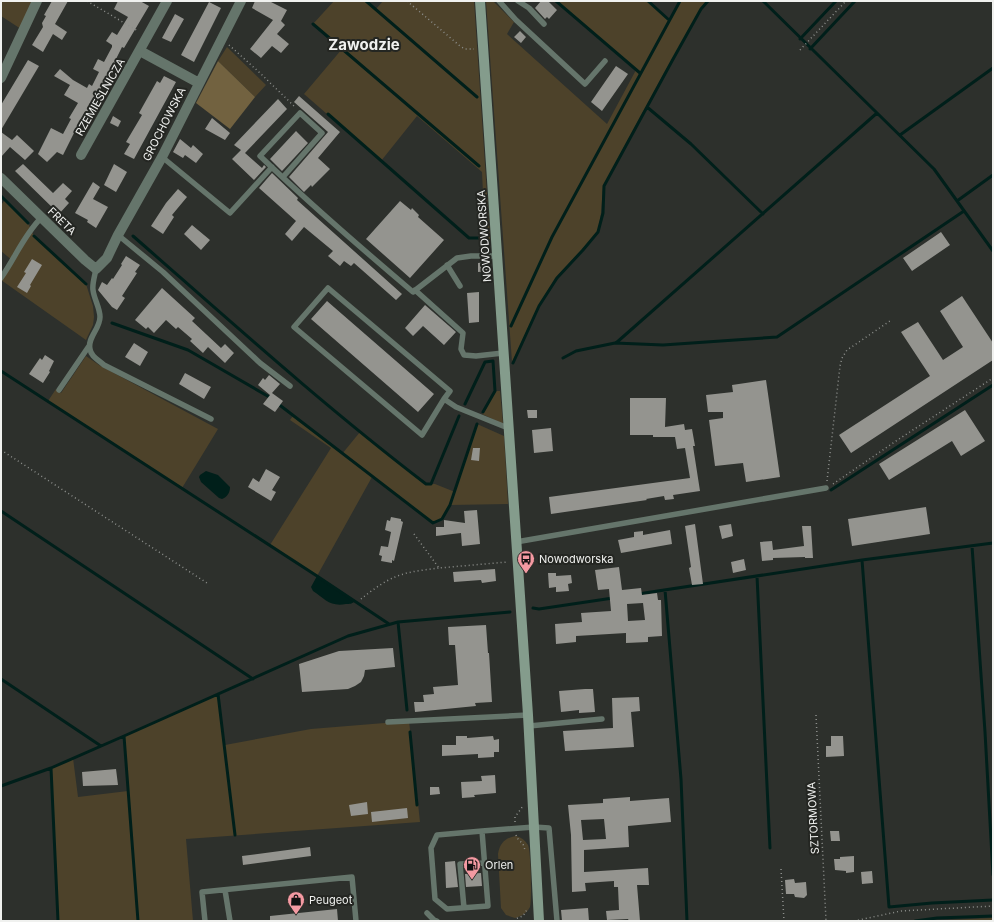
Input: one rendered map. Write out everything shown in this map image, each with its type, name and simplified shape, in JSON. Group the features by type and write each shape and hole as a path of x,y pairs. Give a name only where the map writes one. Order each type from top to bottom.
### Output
{"street":[{"path":"1,78 5,60 37,1"},
{"name":"RZEMIEŚLNICZA","path":"81,155 167,1"},
{"name":"GROCHOWSKA","path":"96,269 107,258 118,234 162,157 241,1"},
{"name":"NOWODWORSKA","path":"480,1 529,726 539,921"},
{"path":"140,50 199,83"},
{"name":"FRETA","path":"1,178 41,218 96,269"}],"lane":[{"path":"499,1 516,20 585,84 605,61"},
{"path":"518,1 529,8 544,24"},
{"path":"283,177 322,134 300,112 260,156 283,177 413,292 456,258 471,256 497,256"},
{"path":"162,157 230,213 272,167"},
{"path":"1,278 25,238 41,218"},
{"path":"118,234 163,272 260,363 290,386"},
{"path":"447,265 460,286"},
{"path":"59,390 89,346 99,323 100,316 93,289 96,269"},
{"path":"328,288 450,391 444,399 422,435 294,327 328,288"},
{"path":"415,290 463,332 461,349 464,355 476,356 503,353"},
{"path":"89,346 94,357 104,365 211,419"},
{"path":"444,399 456,407 508,428"},
{"path":"516,542 826,488"},
{"path":"388,722 528,715"},
{"path":"529,726 602,719"},
{"path":"482,831 488,906 447,909 435,899 431,848 437,835 482,831 534,827 549,828 557,921"},
{"path":"464,908 460,864 485,863"},
{"path":"205,921 202,892 352,877 356,921"},
{"path":"226,890 230,921"},
{"path":"426,913 437,921"}],"path":[{"path":"87,1 148,37"},
{"path":"408,1 460,46 465,49 483,49"},
{"path":"800,50 846,1"},
{"path":"222,38 300,112"},
{"path":"826,488 842,358 847,350 890,321"},
{"path":"826,488 993,378"},
{"path":"1,450 207,583"},
{"path":"414,534 439,568"},
{"path":"361,599 395,576 439,568 518,562"},
{"name":"SZTORMOWA","path":"816,715 826,921"},
{"path":"781,869 784,921"},
{"path":"854,921 900,911 993,906"}],"shaded area":[{"path":"1,1 33,1 21,29 1,16"},
{"path":"334,1 366,1 376,9 383,1 474,1 490,239 485,238 482,172 417,116 381,161 304,94 342,49 313,24"},
{"path":"486,1 493,1 514,22 507,34 607,124 636,70 556,1 648,1 669,20 681,1 706,2 664,73 603,186 598,232 555,278 538,307 512,362"},
{"path":"227,47 266,85 255,97 218,61"},
{"path":"218,61 255,97 230,129 196,103"},
{"path":"5,200 28,223 34,236 86,284 93,306 94,317 93,325 86,340 1,280 13,261 1,251 1,205"},
{"path":"86,356 99,365 218,429 182,488 48,401 56,389 61,393"},
{"path":"495,391 500,391 503,424 482,414"},
{"path":"293,416 342,454 360,432 426,484 435,484 455,492 477,424 504,436 508,504 450,505 442,519 433,523 372,477 317,576 270,545 331,448 290,420"},
{"path":"218,694 225,745 311,729 409,721 420,822 186,839 193,921 58,921 51,768 73,758 78,797 128,791 124,736"},
{"path":"516,836 520,837 526,842 529,849 531,896 529,909 524,914 515,918 506,915 501,908 498,854 500,847 504,842 509,838"},
{"path":"993,918 993,921 924,921"}],"water":[{"path":"206,471 218,475 230,487 229,493 222,499 201,482 199,477"},
{"path":"317,576 355,601 351,604 340,605 324,599 313,591 311,587"}],"building":[{"path":"52,1 68,1 55,24 67,32 62,40 53,34 43,52 32,45 43,27 42,23 46,16 44,15"},
{"path":"118,1 140,1 149,6 124,48 122,47 115,61 117,62 112,72 110,71 100,90 99,97 84,122 85,123 81,131 76,129 63,155 57,152 47,162 38,154 51,128 63,134 71,119 69,118 78,103 64,95 70,85 54,76 60,69 73,80 87,88 89,84 92,86 99,72 93,69 98,59 104,62 112,47 112,45 106,41 112,32 117,35 128,17 114,9"},
{"path":"255,1 269,1 287,10 281,21 285,25 277,34 289,44 281,53 272,46 261,58 250,49 273,20 252,8"},
{"path":"541,1 548,1 557,10 549,19 547,17 545,19 535,8"},
{"path":"209,2 221,8 194,62 181,55"},
{"path":"175,14 184,19 171,42 162,38"},
{"path":"520,31 526,37 521,43 514,37"},
{"path":"28,60 39,66 1,130 1,105"},
{"path":"616,66 628,74 602,111 591,102"},
{"path":"164,76 176,82 134,159 124,154 130,144 126,142 142,115 139,113 157,81 160,83"},
{"path":"299,96 340,132 318,158 330,169 312,187 311,185 304,192 289,177 328,132 294,102"},
{"path":"278,99 287,109 245,153 262,168 264,165 266,167 254,180 232,159 241,150 234,145"},
{"path":"113,116 121,121 118,127 110,123"},
{"path":"212,118 230,133 225,140 205,129"},
{"path":"296,131 308,143 282,171 270,159"},
{"path":"1,132 12,140 17,135 34,151 25,160 10,147 1,157"},
{"path":"180,139 191,148 193,145 203,154 196,163 185,155 183,158 173,152"},
{"path":"23,164 53,193 63,183 72,191 65,199 69,203 59,214 15,171"},
{"path":"114,164 127,172 116,192 104,185"},
{"path":"272,173 298,198 297,200 402,294 396,300 354,263 351,266 344,261 340,266 328,256 333,251 304,227 292,241 285,234 296,221 259,188"},
{"path":"93,182 100,187 93,199 108,207 96,228 87,222 88,220 75,213"},
{"path":"178,189 187,197 172,215 174,217 163,234 151,226 166,203"},
{"path":"400,201 411,210 412,208 419,215 418,217 444,240 410,278 366,239"},
{"path":"192,225 210,240 201,250 184,234"},
{"path":"941,232 950,245 912,271 903,258"},
{"path":"126,256 140,265 135,272 137,273 122,296 125,298 117,310 112,307 98,290 102,282 107,285 112,278 113,279"},
{"path":"32,259 42,265 27,293 17,287 26,273 24,272"},
{"path":"487,262 488,271 478,272 478,263"},
{"path":"162,288 195,318 192,321 221,348 225,344 234,353 225,363 208,347 203,353 190,341 192,339 178,327 176,329 166,320 154,333 148,327 146,329 135,320"},
{"path":"479,292 479,322 469,323 467,293"},
{"path":"962,296 993,343 993,360 851,453 839,435 930,376 901,332 918,322 943,360 963,347 940,311"},
{"path":"327,301 434,394 418,412 311,319"},
{"path":"425,305 456,332 444,345 423,326 413,336 405,328"},
{"path":"134,343 148,352 140,366 125,357"},
{"path":"45,355 54,361 49,371 50,372 43,383 29,374 40,358 42,360"},
{"path":"185,373 211,387 204,399 179,384"},
{"path":"269,375 280,384 272,393 283,401 275,412 263,404 270,395 258,385 263,378 265,380"},
{"path":"766,380 780,477 746,482 743,463 715,466 709,420 723,418 723,412 708,412 706,395 733,392 732,385"},
{"path":"630,398 666,398 665,427 684,424 685,430 692,429 700,491 673,495 674,499 665,500 664,496 646,499 647,500 551,514 549,497 690,478 685,448 677,449 675,437 630,435"},
{"path":"527,410 537,410 537,418 528,418"},
{"path":"965,410 985,441 961,456 952,441 889,480 879,464"},
{"path":"551,428 553,451 534,453 532,430"},
{"path":"473,448 480,448 479,461 471,460"},
{"path":"266,469 280,477 272,490 276,492 271,501 248,487 253,478 259,482"},
{"path":"926,507 930,534 852,546 848,519"},
{"path":"477,510 480,544 462,546 461,533 436,536 436,527 444,527 444,520 465,523 464,511"},
{"path":"391,517 401,519 403,522 394,561 392,560 392,563 381,561 382,556 379,555 381,546 388,547 391,532 385,530 387,520 390,521"},
{"path":"695,524 703,584 692,585 685,526"},
{"path":"731,524 733,536 722,539 719,526"},
{"path":"802,526 811,526 813,558 773,558 773,560 762,561 760,542 772,541 773,550 804,546"},
{"path":"670,530 672,544 621,553 618,540 634,537 634,532 643,531 643,535"},
{"path":"744,559 746,570 733,573 731,562"},
{"path":"619,567 622,590 641,588 642,595 657,593 658,600 661,600 662,636 648,637 648,642 626,643 626,633 576,636 576,642 556,644 555,624 582,622 581,613 611,611 609,589 598,590 595,570","holes":["643,603 645,620 628,621 627,604"]},
{"path":"495,569 496,581 482,583 481,580 454,582 453,572"},
{"path":"548,573 556,573 556,576 571,575 572,583 568,584 569,591 556,592 556,587 549,588"},
{"path":"486,625 492,702 475,703 476,706 415,712 414,702 424,702 423,695 434,694 433,687 458,685 455,645 449,645 448,627"},
{"path":"393,648 395,667 365,670 361,682 348,689 302,692 299,664 339,651"},
{"path":"593,689 595,712 579,713 579,710 561,712 559,691"},
{"path":"639,697 640,711 631,712 634,747 565,751 563,731 613,728 612,698"},
{"path":"456,736 467,736 467,738 493,736 494,740 499,739 499,752 494,752 494,757 478,758 478,754 442,756 442,745 456,745"},
{"path":"831,736 843,736 844,756 826,757 826,746 831,746"},
{"path":"116,769 118,785 83,786 82,772"},
{"path":"495,775 496,793 474,795 475,797 462,798 461,782 482,781 481,776"},
{"path":"430,787 439,787 440,794 430,795"},
{"path":"630,797 630,801 669,798 671,822 628,826 629,847 584,850 584,872 648,868 649,885 637,885 640,921 629,921 628,919 607,920 606,911 619,910 618,887 614,887 614,881 585,883 586,891 572,892 571,835 568,805 603,803 603,799","holes":["604,819 606,839 583,840 581,820"]},
{"path":"367,802 368,814 351,816 349,805"},
{"path":"407,808 408,818 372,822 371,812"},
{"path":"830,831 839,831 840,841 831,841"},
{"path":"310,847 311,856 243,865 242,856"},
{"path":"854,856 854,872 846,873 846,871 835,870 834,859"},
{"path":"455,861 458,887 446,888 445,862"},
{"path":"872,871 873,883 862,884 861,872"},
{"path":"481,873 482,886 466,887 465,874"},
{"path":"794,879 795,883 806,882 807,895 804,898 795,897 794,894 786,894 785,880"},
{"path":"588,908 589,921 562,921 561,910"},
{"path":"337,909 338,921 270,921 270,916"}],"waterway":[{"path":"366,1 477,97"},
{"path":"556,1 640,73"},
{"path":"648,1 669,20"},
{"path":"511,326 552,237 680,1"},
{"path":"513,363 539,306 557,278 598,232 603,213 604,186 701,9 708,1"},
{"path":"763,1 934,169 993,251"},
{"path":"800,39 836,1"},
{"path":"810,49 855,1"},
{"path":"313,24 479,166"},
{"path":"900,135 993,68"},
{"path":"647,107 691,144 763,214"},
{"path":"616,343 877,113"},
{"path":"328,114 469,238 485,238"},
{"path":"957,201 993,175"},
{"path":"1,196 28,223"},
{"path":"563,358 576,351 615,343 663,345 777,337 964,211"},
{"path":"34,236 86,284"},
{"path":"133,236 314,393 426,484 431,484 459,416"},
{"path":"112,323 188,350 271,398"},
{"path":"465,404 485,362 493,361 495,391 483,412"},
{"path":"1,371 389,624"},
{"path":"831,490 993,385"},
{"path":"277,403 433,523 442,519 450,505 477,424"},
{"path":"1,511 253,679"},
{"path":"638,594 862,560 993,543"},
{"path":"972,546 993,875"},
{"path":"862,560 889,907 993,900"},
{"path":"757,576 770,848"},
{"path":"665,590 681,779 687,921"},
{"path":"533,608 539,609 613,598"},
{"path":"124,736 348,636 398,622 510,612"},
{"path":"398,622 407,710"},
{"path":"1,679 101,746"},
{"path":"218,694 235,835"},
{"path":"410,732 417,805"},
{"path":"1,786 51,768 124,736 138,921"},
{"path":"51,768 58,921"},
{"path":"915,921 937,918 993,916"}],"place":[{"name":"Nowodworska","path":"526,574"},
{"name":"Orlen","path":"472,880"},
{"name":"Peugeot","path":"296,915"}],"district":[{"name":"Zawodzie","path":"364,45"}]}
